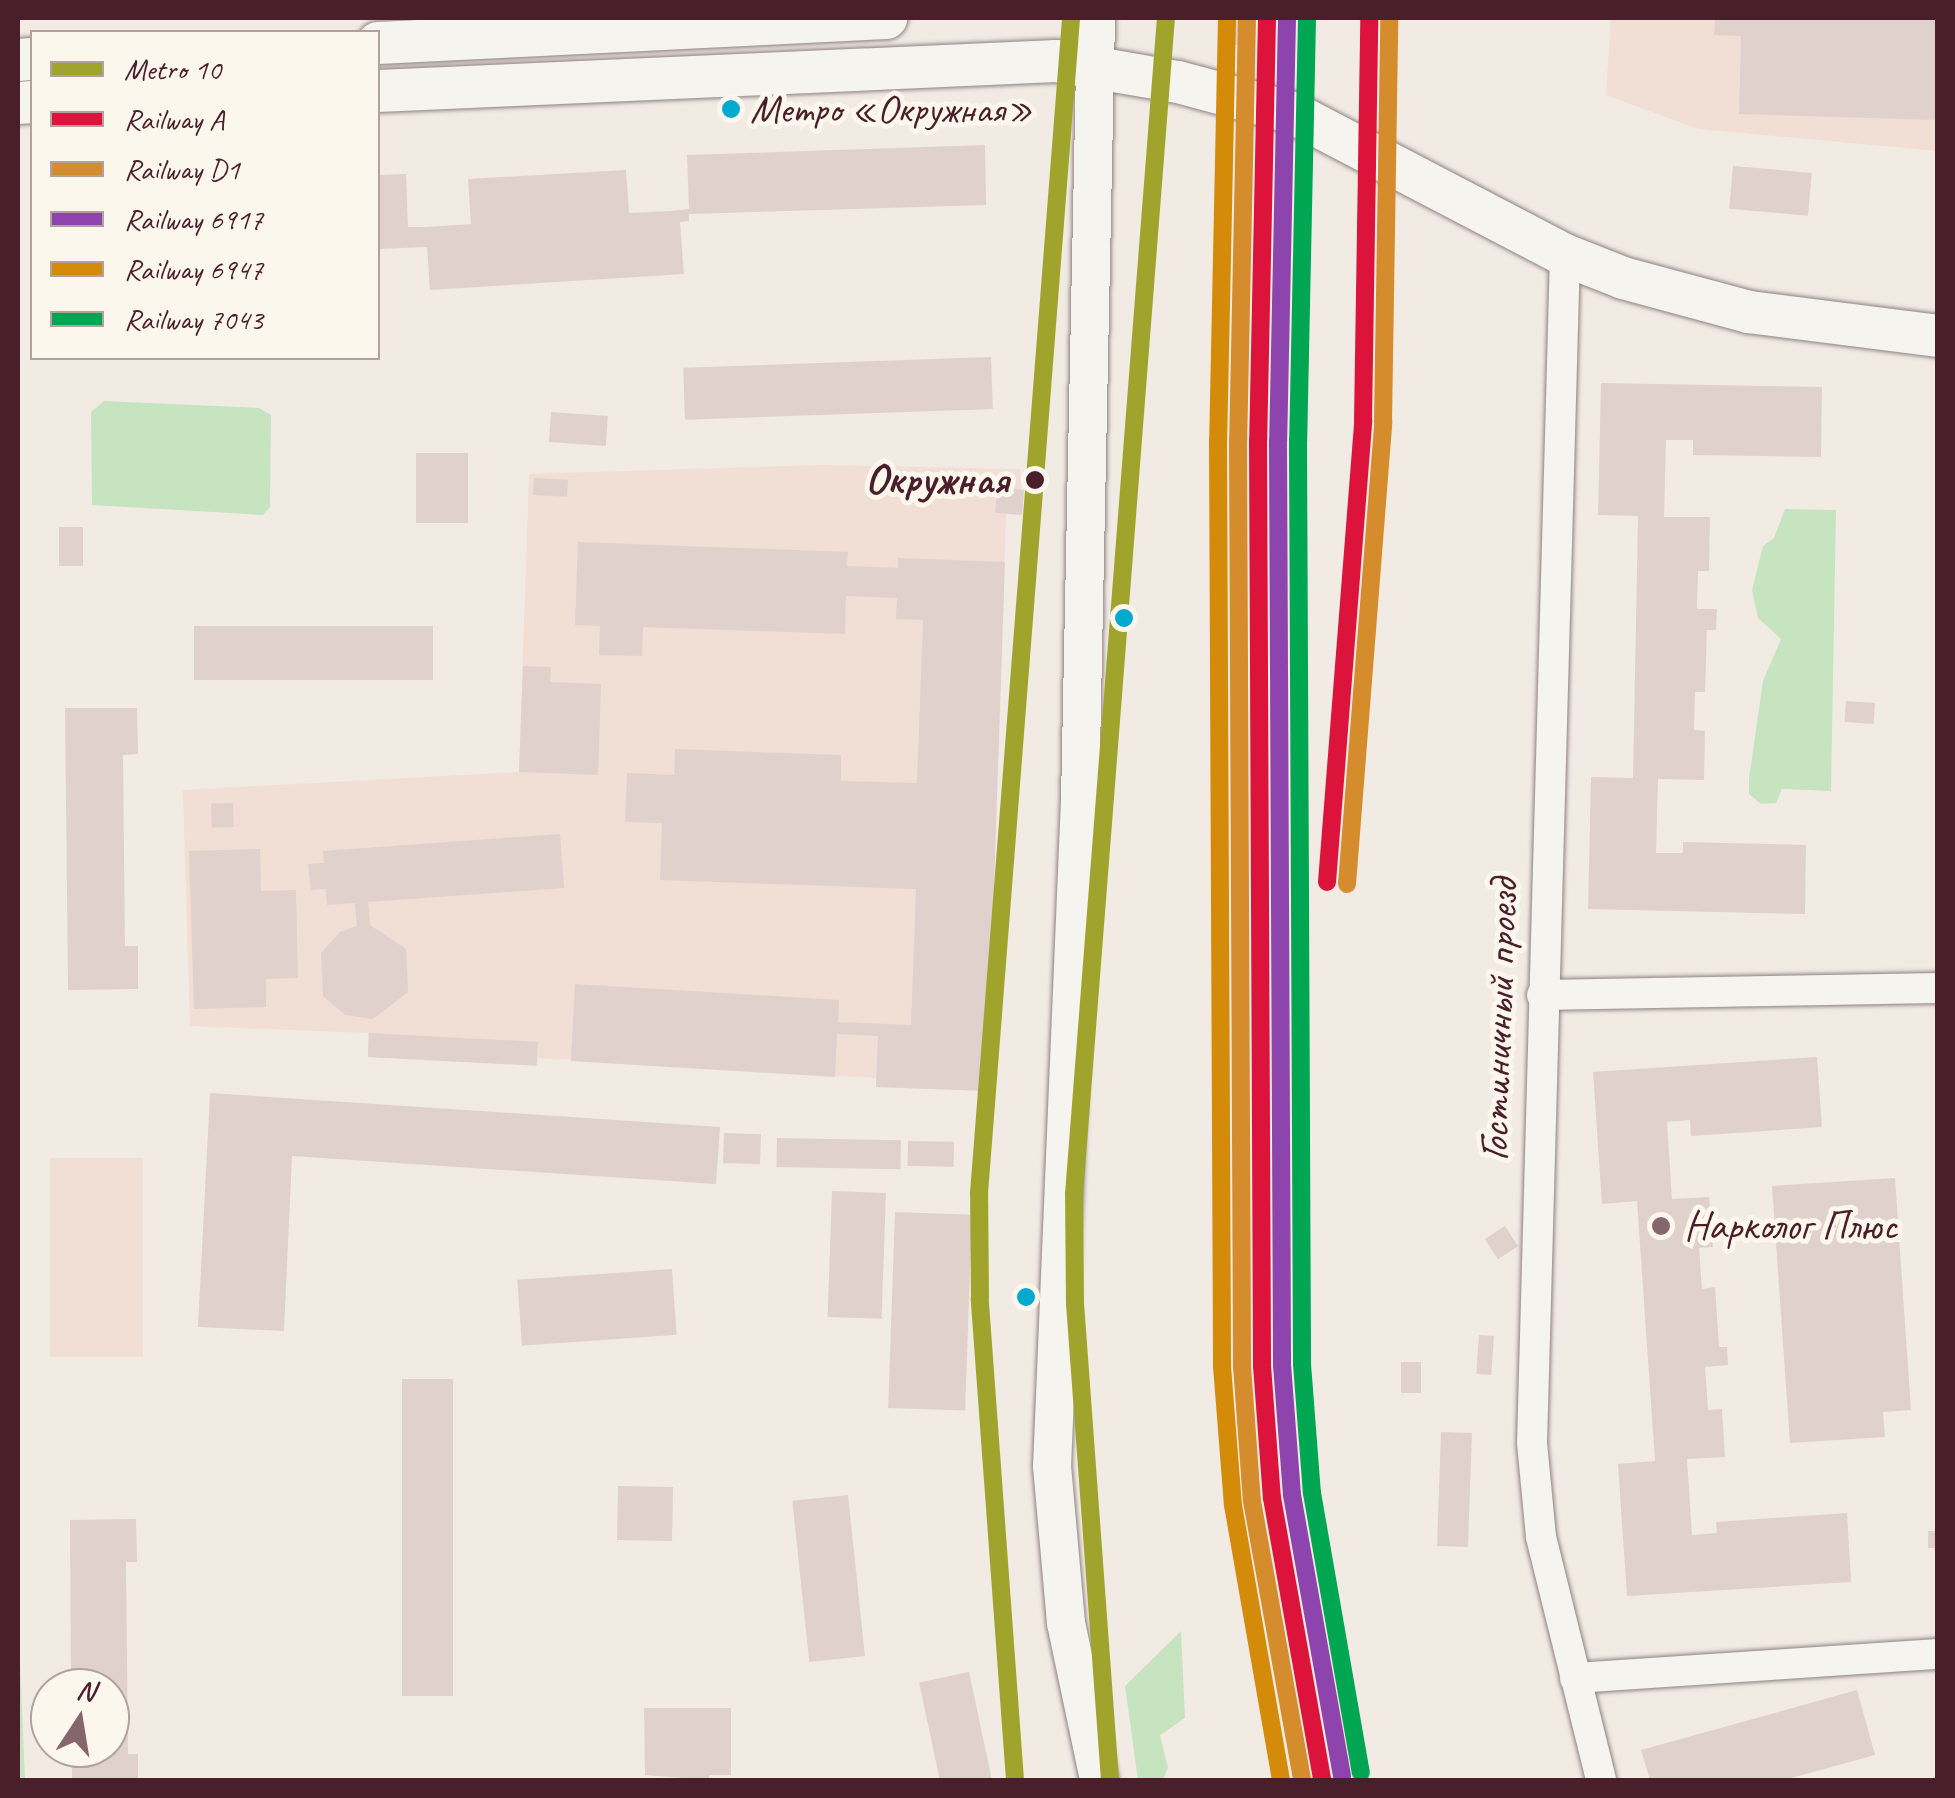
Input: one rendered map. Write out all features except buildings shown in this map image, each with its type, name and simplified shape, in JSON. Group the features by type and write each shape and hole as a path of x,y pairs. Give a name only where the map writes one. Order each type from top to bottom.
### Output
{"main road":[{"path":"380,43 886,18"},
{"path":"380,91 1023,59 1095,67 1293,113 1565,254 1749,312 1938,336"}],"street":[{"path":"1096,18 1080,800 1052,1466 1066,1624 1099,1780"},
{"name":"Гостиничный проезд","path":"1565,254 1532,1443 1541,1537 1601,1780"},
{"path":"1542,995 1938,988"},
{"path":"1575,1678 1938,1654"}],"shaded area":[{"path":"1611,18 1937,18 1937,151 1698,129 1606,95"},
{"path":"822,465 1020,469 1022,515 1006,514 987,1091 876,1087 876,1078 538,1058 537,1065 368,1057 368,1033 190,1026 183,790 519,772 529,474"},
{"path":"50,1158 143,1158 143,1357 50,1357"}],"green space":[{"path":"104,401 259,408 271,415 270,507 263,515 92,505 91,412"},
{"path":"1785,509 1836,510 1831,791 1782,789 1776,803 1761,804 1749,794 1749,779 1763,681 1781,639 1758,618 1752,590 1763,546 1774,538"},
{"path":"18,1614 25,1780 18,1780"},
{"path":"1181,1631 1185,1718 1160,1735 1168,1768 1163,1780 1138,1780 1125,1686"}],"metro line":[{"name":"10","path":"1015,1780 980,1298 979,1193 1071,18"},
{"name":"10","path":"1110,1780 1075,1305 1074,1194 1166,18"}],"rail line":[{"name":"6947","path":"1227,18 1218,441 1222,1366 1233,1505 1281,1780"},
{"name":"D1","path":"1247,18 1238,441 1242,1366 1252,1501 1302,1780"},
{"name":"A","path":"1267,18 1258,441 1262,1366 1272,1498 1322,1780"},
{"name":"6917","path":"1287,18 1278,441 1282,1365 1292,1495 1342,1777"},
{"name":"A","path":"1327,882 1363,420 1369,18"},
{"name":"D1","path":"1347,884 1383,422 1389,18"},
{"name":"7043","path":"1307,19 1298,441 1302,1364 1312,1493 1361,1773"}],"place":[{"name":"Метро «Окружная»","path":"731,109"},
{"name":"Окружная","path":"1035,480"},
{"name":"Нарколог Плюс","path":"1661,1226"}]}
